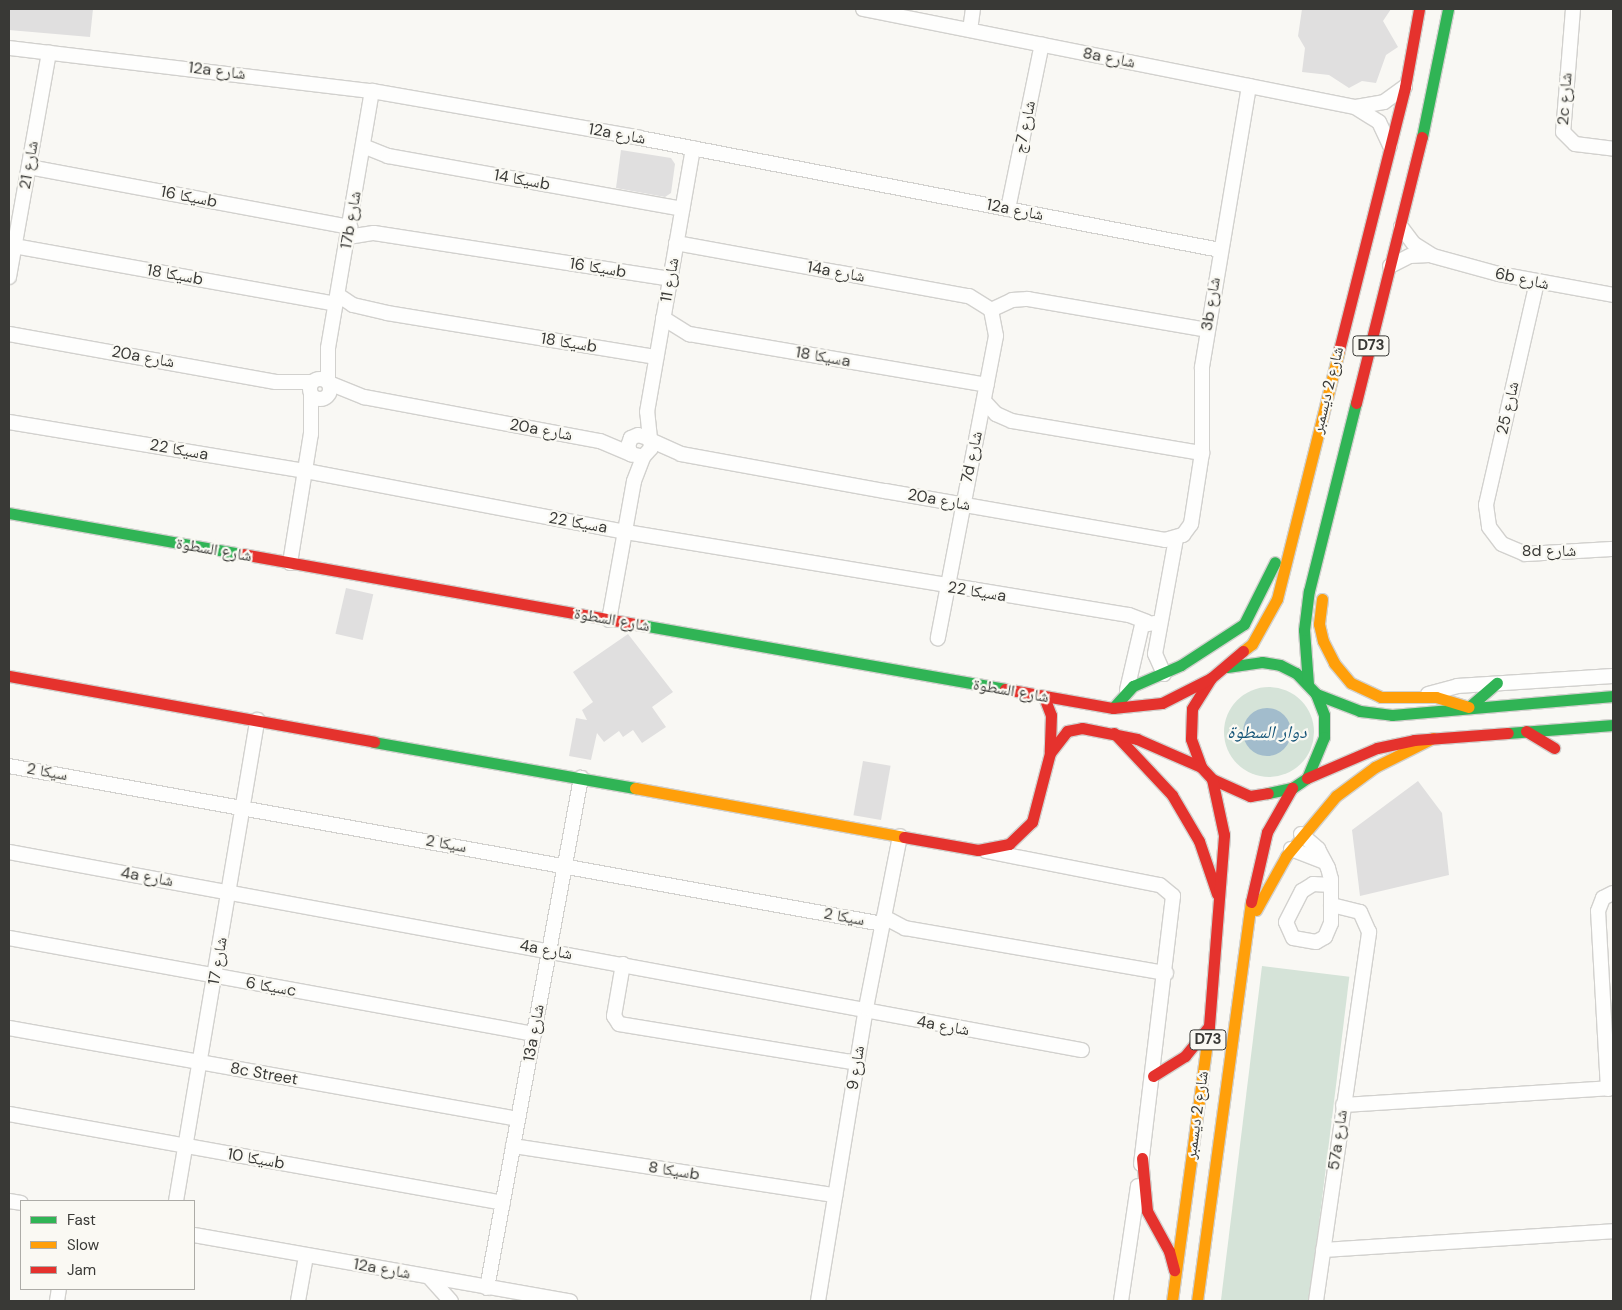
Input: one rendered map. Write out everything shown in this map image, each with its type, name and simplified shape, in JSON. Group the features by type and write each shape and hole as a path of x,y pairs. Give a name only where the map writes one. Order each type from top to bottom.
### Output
{"main road":[{"name":"شارع 2 ديسمبر","path":"1227,667 1252,644 1271,615 1405,87 1419,9"},
{"name":"شارع 2 ديسمبر","path":"1312,688 1304,630 1309,591 1322,547 1401,227 1448,9"},
{"name":"شارع السطوة","path":"9,513 1113,708 1162,703 1211,678"},
{"path":"1113,708 1127,690 1164,674 1244,624 1255,609 1294,521"},
{"path":"1322,547 1324,586 1319,624 1334,664 1351,683 1371,694 1392,699 1422,697 1469,707"},
{"path":"1201,767 1191,739 1192,709 1211,678 1227,667 1261,662 1280,665 1312,688 1344,707 1376,714 1409,715 1469,707 1613,696"},
{"path":"9,676 978,850 1009,844 1032,822 1050,754 1051,715 1044,697"},
{"path":"1469,707 1497,683"},
{"path":"1306,778 1324,737 1324,715 1312,688"},
{"path":"1050,754 1061,735 1074,728 1114,733 1156,746 1201,767 1212,779 1230,790 1250,796 1292,788 1306,778 1377,748 1433,738 1613,725"},
{"path":"1526,731 1554,748"},
{"path":"1114,733 1158,777 1181,810 1202,850 1220,906"},
{"path":"1247,934 1263,895 1302,834 1354,782 1433,738"},
{"name":"شارع 2 ديسمبر","path":"1172,1301 1210,1026 1220,906 1224,835 1212,779"},
{"name":"شارع 2 ديسمبر","path":"1197,1301 1247,934 1261,850 1292,788"},
{"path":"1153,1076 1185,1056 1210,1026"},
{"path":"1142,1158 1147,1212 1169,1251 1175,1278"}],"street":[{"name":"8a شارع","path":"863,9 1355,107 1379,122 1390,146"},
{"path":"970,30 973,9"},
{"name":"2c شارع","path":"1573,9 1561,127 1574,144 1613,149"},
{"name":"شارع 7ج","path":"1008,209 1042,44"},
{"name":"12a شارع","path":"9,48 372,91 693,148 1220,250"},
{"name":"شارع 21","path":"9,276 49,53"},
{"name":"3b شارع","path":"1176,538 1191,524 1202,453 1201,380 1207,330 1249,86"},
{"name":"8a شارع","path":"1355,107 1384,102 1405,87"},
{"name":"17b شارع","path":"290,563 312,434 316,391 328,348 337,300 372,91"},
{"name":"سيكا 14b","path":"363,146 388,156 682,209"},
{"name":"شارع 11","path":"638,456 628,446 641,438 647,412 693,148"},
{"name":"سيكا 16b","path":"28,167 349,232 374,233 670,278"},
{"name":"6b شارع","path":"1401,227 1414,244 1433,256"},
{"name":"14a شارع","path":"676,243 969,296 992,310"},
{"name":"سيكا 18b","path":"14,246 337,300 387,313 656,357"},
{"name":"6b شارع","path":"1390,266 1410,256 1433,256 1537,282 1613,295"},
{"name":"شارع 25","path":"1492,533 1486,505 1537,282"},
{"path":"992,310 1012,300 1028,298 1207,330"},
{"name":"7d شارع","path":"938,638 962,504 996,336 992,310"},
{"name":"سيكا 18a","path":"663,318 689,334 987,385"},
{"name":"20a شارع","path":"9,334 276,382 316,391 364,397 600,440 638,456 681,454"},
{"name":"17b شارع","path":"316,391 328,383 328,348"},
{"name":"20a شارع","path":"328,383 364,397"},
{"path":"984,401 996,414 1012,421 1202,453"},
{"name":"سيكا 22a","path":"9,422 306,471 626,532 947,587 1129,615 1153,623"},
{"path":"609,620 638,456 650,451 641,438"},
{"name":"20a شارع","path":"600,440 641,438 681,454 1165,540 1176,538"},
{"name":"8d شارع","path":"1492,533 1508,548 1525,554 1613,549"},
{"path":"1164,674 1155,658 1153,623 1176,538"},
{"path":"1127,690 1141,628 1153,623"},
{"path":"1422,697 1448,687 1613,676"},
{"name":"شارع 17","path":"176,1200 230,892 257,720"},
{"name":"سيكا 2","path":"9,766 883,921 905,928 1166,973"},
{"name":"13a شارع","path":"487,1288 581,778"},
{"path":"1302,834 1316,846 1326,862 1331,885 1331,909 1328,932 1316,942 1297,940 1287,931 1287,918 1302,891 1313,884 1331,885"},
{"name":"شارع 9","path":"818,1301 866,1008 900,836"},
{"path":"1291,849 1313,854 1326,862"},
{"path":"978,850 1160,885 1170,891 1175,907 1121,1301"},
{"name":"4a شارع","path":"9,852 866,1008 880,1014 1082,1050"},
{"path":"1343,1105 1610,1088 1598,911 1603,898 1613,893"},
{"name":"57a شارع","path":"1316,1301 1360,978 1369,932 1367,921 1355,910 1331,909"},
{"name":"سيكا 6c","path":"9,938 534,1034"},
{"path":"623,964 614,1016 619,1024 857,1063"},
{"name":"8c Street","path":"9,1028 518,1119"},
{"name":"سيكا 10b","path":"9,1114 503,1202"},
{"name":"سيكا 8b","path":"513,1146 835,1195"},
{"path":"1323,1250 1613,1231"},
{"name":"12a شارع","path":"195,1235 487,1288 527,1298 570,1301"},
{"path":"298,1301 306,1256"},
{"path":"430,1278 451,1301"}],"shaded area":[{"path":"1269,687 1286,691 1301,700 1310,715 1314,732 1310,749 1301,764 1286,773 1269,777 1252,773 1237,764 1228,749 1224,732 1228,715 1237,700 1252,691"},
{"path":"1262,966 1349,977 1310,1301 1221,1300"}],"water":[{"name":"دوار السطوة","path":"1267,708 1276,710 1284,715 1289,723 1291,732 1289,741 1284,749 1276,754 1267,756 1258,754 1250,749 1245,741 1243,732 1245,723 1250,715 1258,710"}],"building":[{"path":"9,9 93,9 90,37 9,30"},
{"path":"1302,9 1391,9 1383,21 1398,47 1386,55 1376,83 1362,81 1349,88 1329,75 1302,72 1305,48 1298,36"},
{"path":"621,150 671,158 675,164 671,193 665,197 616,188"},
{"path":"346,588 373,594 363,640 335,634"},
{"path":"628,634 673,692 652,707 666,727 642,743 633,730 623,737 619,731 604,742 597,733 591,760 569,756 576,718 587,720 582,710 593,702 573,672"},
{"path":"863,761 891,766 881,820 853,815"},
{"path":"1418,781 1442,813 1449,875 1360,896 1352,830"}],"traffic: fast":[{"path":"1422,137 1448,9"},
{"path":"1308,684 1304,630 1309,591 1356,403"},
{"path":"9,513 242,554"},
{"path":"1113,708 1133,686 1181,665 1244,624 1275,562"},
{"path":"642,625 1005,689"},
{"path":"1227,667 1262,662 1280,665 1296,673 1316,694 1324,715 1324,737 1307,778 1292,788 1268,793"},
{"path":"1469,707 1497,683"},
{"path":"1316,694 1360,711 1392,715 1613,696"},
{"path":"1508,733 1613,725"},
{"path":"374,742 635,788"}],"traffic: slow":[{"path":"1243,651 1252,644 1277,599 1339,350"},
{"path":"1322,599 1319,624 1323,641 1334,663 1351,683 1381,697 1436,697 1469,707"},
{"path":"1256,910 1286,856 1336,796 1375,767 1433,738"},
{"path":"635,788 904,837"},
{"path":"1197,1301 1251,902"},
{"path":"1172,1301 1209,1026"}],"traffic: jam":[{"path":"1339,350 1405,87 1419,9"},
{"path":"1356,403 1422,137"},
{"path":"242,554 642,625"},
{"path":"1243,651 1211,678 1192,709 1191,739 1201,767 1212,779 1250,796 1268,793"},
{"path":"9,676 374,742"},
{"path":"1005,689 1113,708 1162,703 1211,678"},
{"path":"1044,697 1051,715 1050,752"},
{"path":"904,837 978,850 1009,844 1032,822 1050,753 1067,731 1082,728 1137,739 1201,767"},
{"path":"1526,731 1554,748"},
{"path":"1114,733 1172,795 1199,841 1217,894"},
{"path":"1307,778 1377,748 1414,740 1508,733"},
{"path":"1209,1026 1224,835 1212,779"},
{"path":"1251,902 1267,832 1292,788"},
{"path":"1153,1076 1185,1056 1209,1026"},
{"path":"1142,1158 1147,1211 1169,1251 1174,1270"}]}
